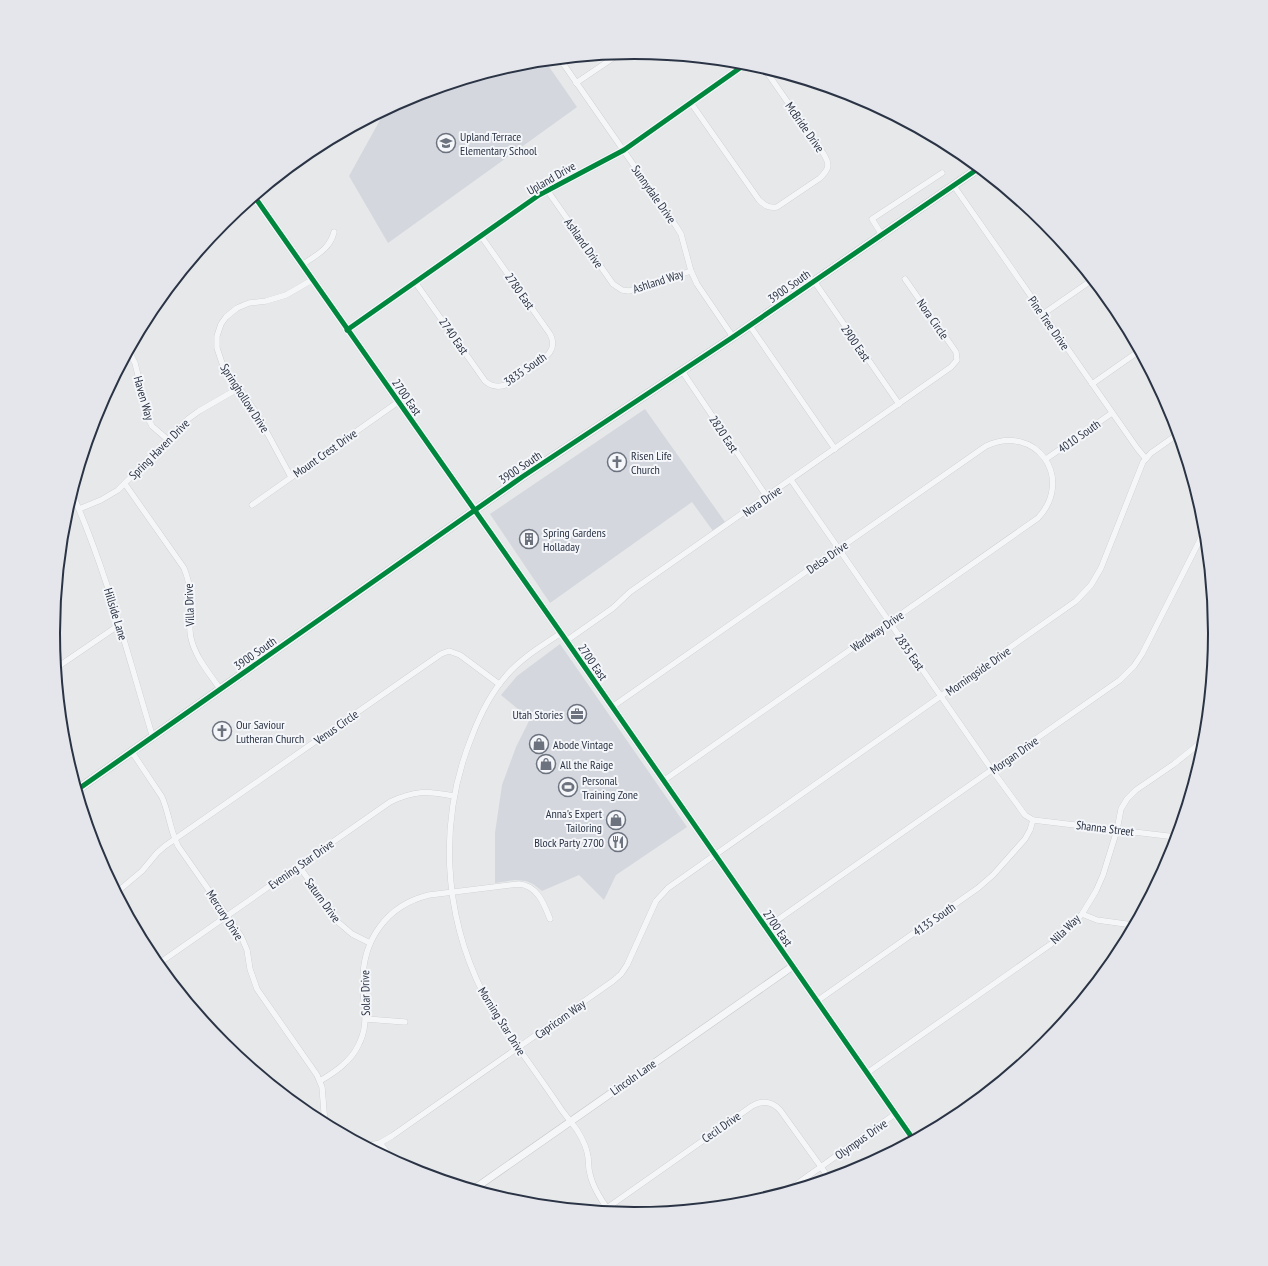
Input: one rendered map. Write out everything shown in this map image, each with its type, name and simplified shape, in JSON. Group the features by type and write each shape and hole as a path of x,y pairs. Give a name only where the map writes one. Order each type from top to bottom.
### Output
{"main road":[{"name":"3900 South","path":"82,788 220,689 475,512 522,477 750,326 974,172"}],"street":[{"path":"576,83 611,60"},
{"name":"Sunnydale Drive","path":"563,64 676,226 683,241 691,271 697,284 733,337"},
{"name":"Upland Drive","path":"347,330 547,190 624,150 739,69"},
{"name":"McBride Drive","path":"691,103 759,200 770,208 777,207 784,204 820,178 826,172 828,166 824,152 770,76"},
{"path":"882,235 872,219 942,173"},
{"name":"Pine Tree Drive","path":"954,186 1112,413 1146,459"},
{"name":"Ashland Drive","path":"547,190 613,284 625,291"},
{"name":"2700 East","path":"257,200 561,633 910,1136"},
{"path":"302,265 332,241 334,232"},
{"name":"2780 East","path":"481,236 550,334 552,347"},
{"name":"Ashland Way","path":"625,291 691,271"},
{"name":"Nora Circle","path":"905,279 954,349 957,354 957,360"},
{"name":"Springhollow Drive","path":"291,477 257,414 222,364 217,348 217,336 221,324 226,317 237,308 249,303 266,301 286,295 312,280"},
{"name":"2740 East","path":"415,282 485,381 496,387"},
{"name":"2900 East","path":"814,282 899,404"},
{"path":"1043,314 1088,283"},
{"path":"750,326 835,449"},
{"name":"3835 South","path":"496,387 501,387 508,384 546,357 550,353 552,347"},
{"path":"1092,384 1135,354"},
{"name":"Haven Way","path":"132,356 135,363 149,420 152,426 167,439"},
{"name":"Nora Drive","path":"566,641 613,608 630,592 949,369 957,360"},
{"name":"2820 East","path":"682,371 767,497"},
{"name":"Spring Haven Drive","path":"80,509 112,494 125,484 188,419 198,411 239,388"},
{"name":"Mount Crest Drive","path":"252,505 398,402"},
{"name":"4010 South","path":"1046,459 1112,413"},
{"name":"Morningside Drive","path":"715,855 1071,605 1095,580 1140,468 1155,450 1174,437"},
{"name":"Delsa Drive","path":"612,707 981,449 998,441 1011,440 1023,442 1034,447 1046,459"},
{"name":"Wardway Drive","path":"663,781 1038,518 1050,502 1053,488 1051,470 1046,459"},
{"name":"2835 East","path":"790,480 992,770 1023,813 1033,820"},
{"name":"Villa Drive","path":"125,484 184,568 190,592 191,640 198,656 220,689"},
{"name":"Hillside Lane","path":"76,501 119,625 152,738"},
{"name":"Morgan Drive","path":"766,928 1115,685 1134,666 1142,654 1200,540"},
{"path":"61,665 119,625"},
{"name":"Morning Star Drive","path":"561,633 520,661 499,684 480,716 464,755 454,796 449,839 449,866 452,892 460,933 472,969 492,1008 518,1048 576,1129 586,1147 593,1185 606,1206"},
{"name":"Venus Circle","path":"120,889 139,873 160,850 441,654 449,652 460,655 499,684"},
{"name":"Nila Way","path":"867,1073 1051,944 1068,930 1082,914 1100,883 1122,805 1129,795 1197,746"},
{"name":"Mercury Drive","path":"132,752 165,803 175,840 238,930 249,958 254,984 314,1069 320,1080 323,1094 324,1116"},
{"name":"Evening Star Drive","path":"163,960 383,806 417,792 454,796"},
{"name":"Shanna Street","path":"1033,820 1171,836"},
{"name":"4135 South","path":"817,1001 983,884 1025,839 1033,820"},
{"name":"Capricorn Way","path":"373,1144 380,1143 392,1136 617,978 629,961 653,907 660,896 674,883 715,855"},
{"name":"Saturn Drive","path":"298,866 338,922 352,934 370,943"},
{"name":"Solar Drive","path":"320,1080 342,1067 358,1046 366,1019 363,974 370,943 383,922 401,907 422,897 516,884 525,885 539,895 550,919"},
{"path":"1082,914 1097,920 1128,924"},
{"name":"Lincoln Lane","path":"479,1185 793,966"},
{"path":"366,1019 405,1022"},
{"name":"Cecil Drive","path":"613,1206 758,1103 769,1102 778,1107 826,1174"},
{"name":"Olympus Drive","path":"799,1183 896,1114"},
{"path":"380,1143 386,1150"}],"shaded area":[{"name":"Upland Terrace Elementary School","path":"548,66 577,107 388,243 349,176 381,117 449,89 522,70"},
{"path":"645,409 725,522 713,531 692,502 550,603 490,514"},
{"path":"560,644 687,827 616,875 604,900 579,875 542,891 526,881 515,880 495,883 495,833 502,785 516,747 530,719 501,695 517,676"}],"cycle path":[{"path":"347,330 539,195 624,150 739,69"},
{"path":"81,787 522,477 733,337 974,171"},
{"path":"257,200 561,633 911,1136"}],"place":[{"name":"Upland Terrace Elementary School","path":"446,143"},
{"name":"Risen Life Church","path":"617,462"},
{"name":"Spring Gardens Holladay","path":"529,539"},
{"name":"Utah Stories","path":"577,714"},
{"name":"Our Saviour Lutheran Church","path":"222,731"},
{"name":"Abode Vintage","path":"539,744"},
{"name":"All the Raige","path":"546,764"},
{"name":"Personal Training Zone","path":"568,787"},
{"name":"Anna's Expert Tailoring","path":"616,820"},
{"name":"Block Party 2700","path":"618,842"}]}
